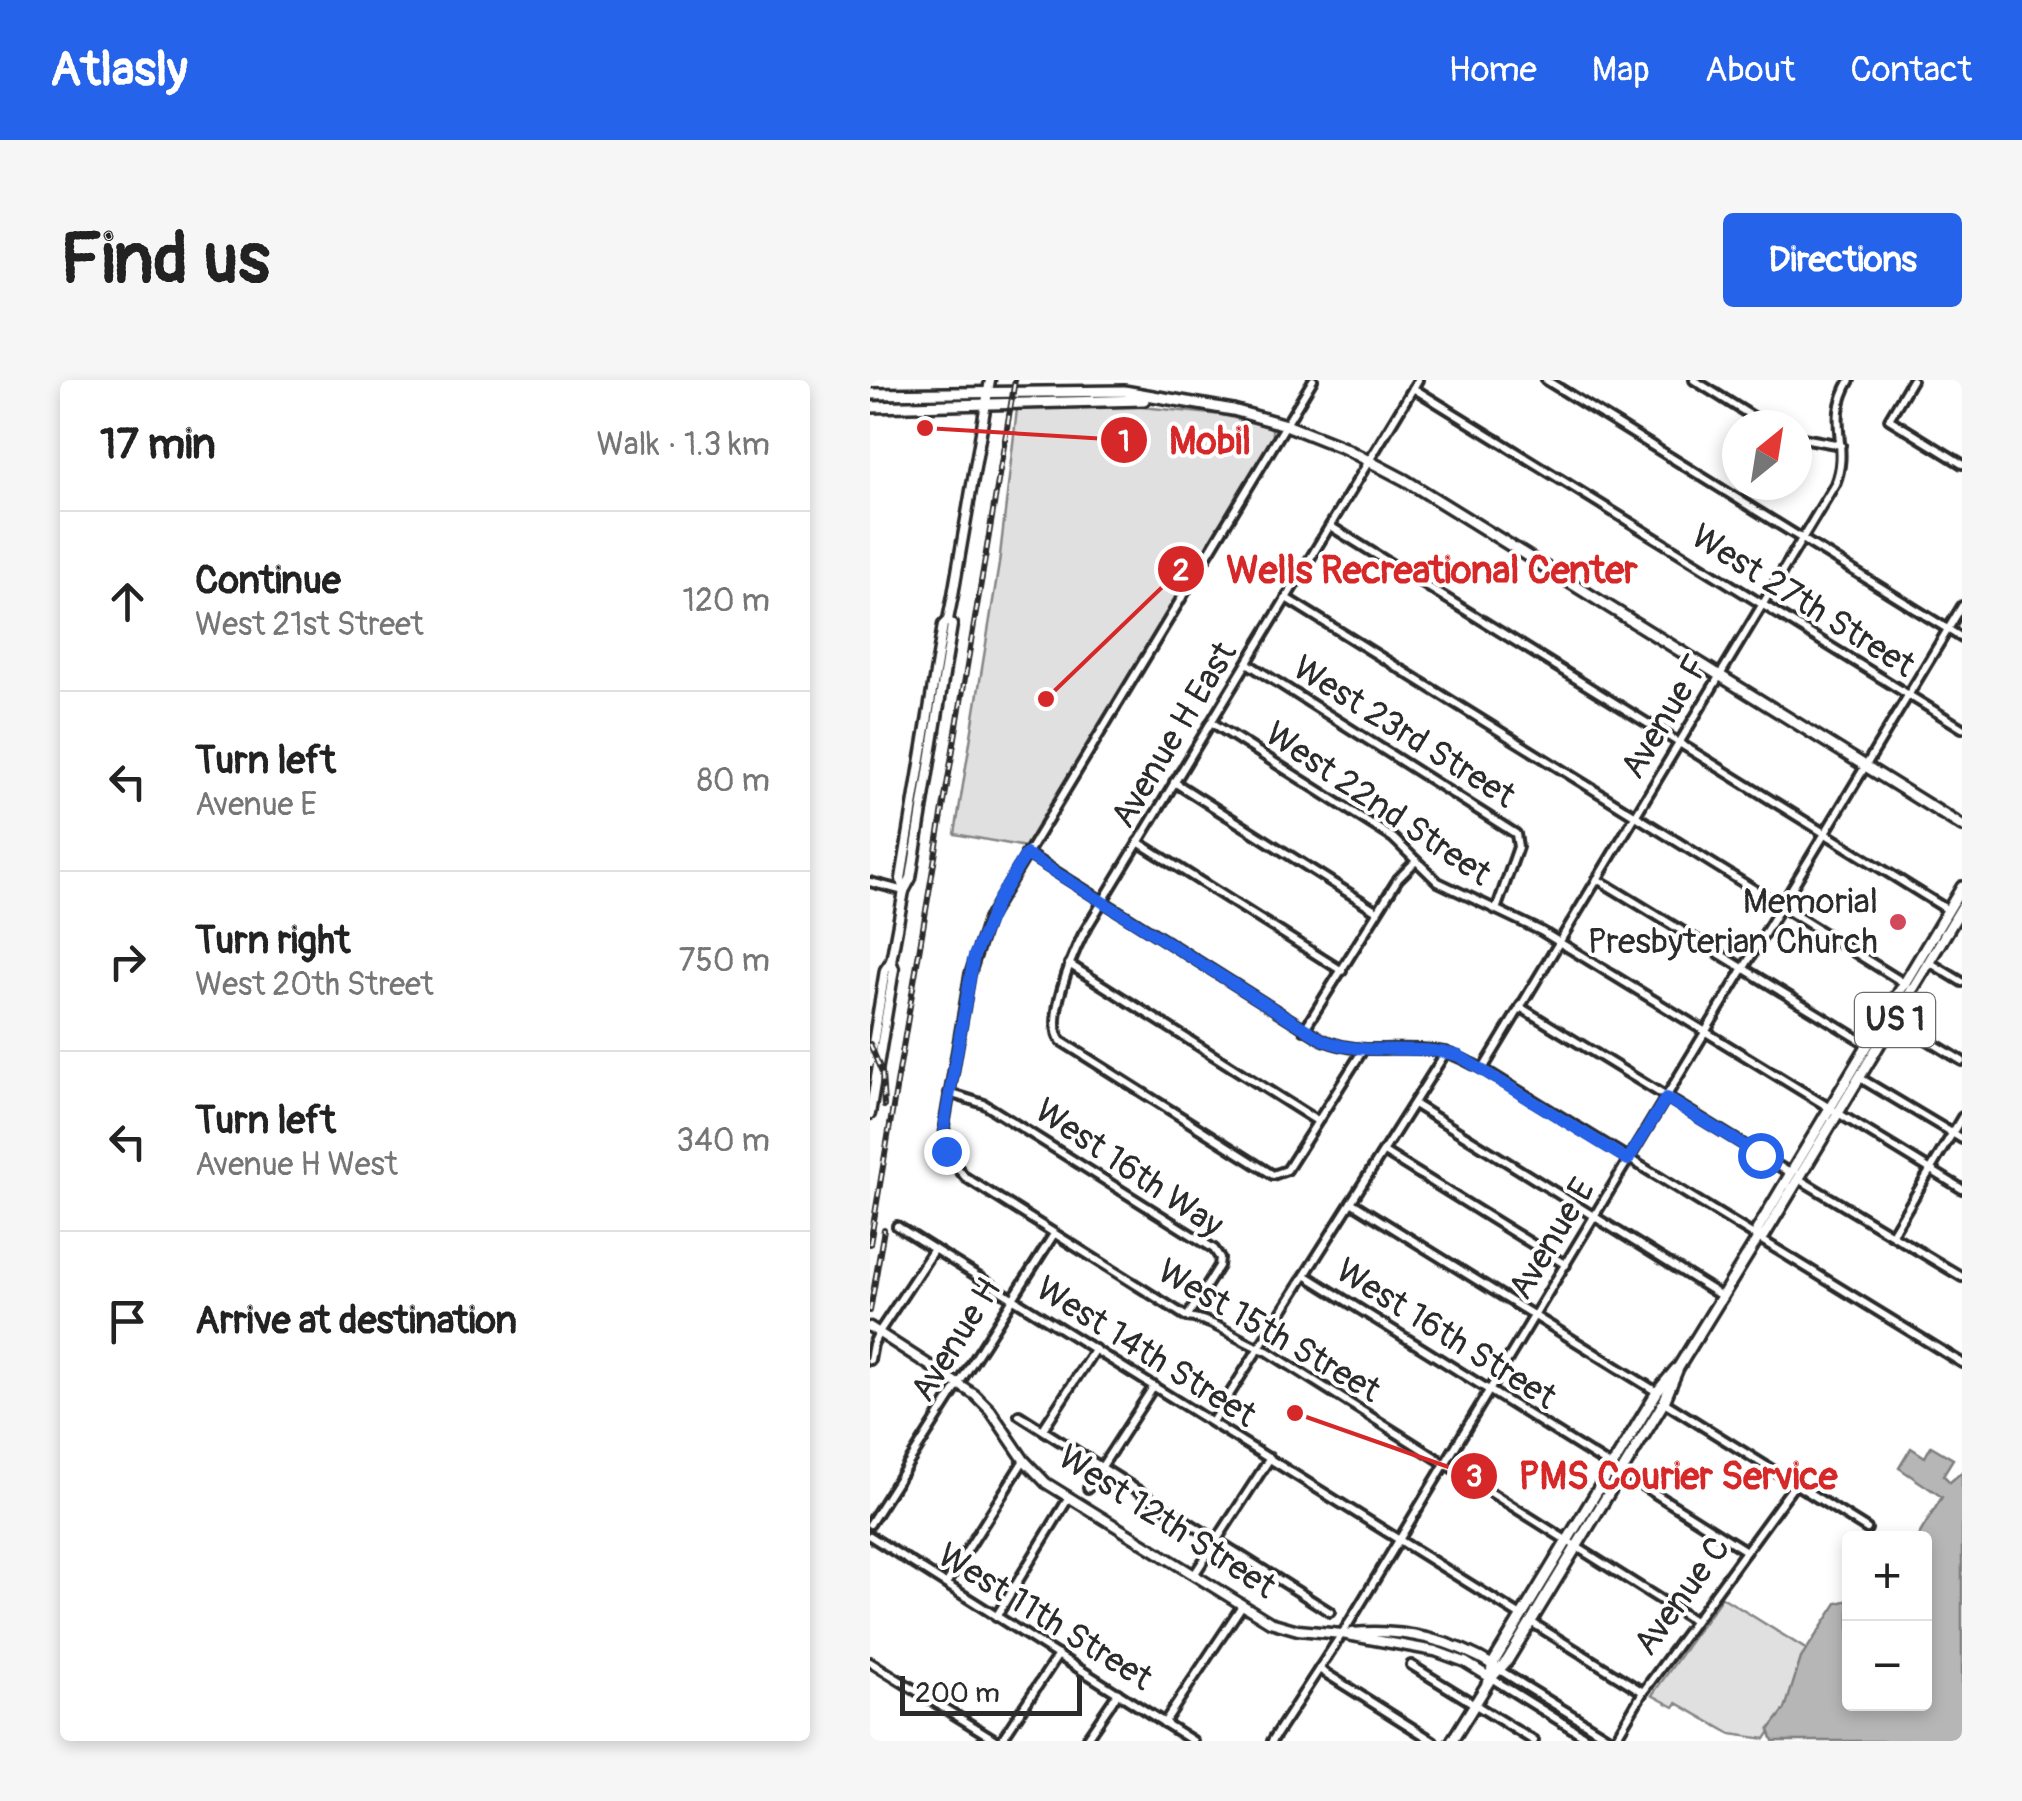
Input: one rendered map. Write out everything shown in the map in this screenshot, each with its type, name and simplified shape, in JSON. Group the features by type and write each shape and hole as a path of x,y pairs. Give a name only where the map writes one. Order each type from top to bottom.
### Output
{"main road":[{"path":"870,394 1151,398 1233,410 1286,425 1370,460 1962,826"},
{"path":"870,407 986,398"},
{"name":"US 1","path":"1452,1741 1616,1470 1658,1392 1723,1297 1758,1238 1757,1230 1833,1111 1867,1044 1962,887"},
{"name":"US 1","path":"1833,1111 1860,1078 1961,909"},
{"name":"US 1","path":"1616,1470 1664,1402 1678,1368"}],"street":[{"path":"870,1114 904,891 911,878 940,708 952,625 948,620 990,380"},
{"path":"949,1093 974,956 997,902 1314,380"},
{"name":"Avenue H East","path":"1318,1122 1287,1170 1280,1175 1268,1173 1058,1038 1055,1028 1070,964 1102,902 1418,380"},
{"path":"1546,380 1962,638"},
{"path":"1694,380 1742,410"},
{"name":"Avenue F","path":"1483,1069 1838,475 1841,445 1837,412 1850,380"},
{"path":"1912,380 1889,418 1962,464"},
{"name":"West 27th Street","path":"1413,388 1962,728"},
{"path":"1812,440 1841,445"},
{"path":"1330,526 1948,910"},
{"path":"1286,598 1904,983"},
{"name":"Avenue E","path":"1272,1741 1400,1539 1962,606"},
{"name":"West 23rd Street","path":"1247,662 1516,834 1518,847 1496,910"},
{"name":"West 22nd Street","path":"1210,722 1393,838 1438,882 1559,942 1962,1189"},
{"path":"1174,782 1377,911"},
{"path":"1138,842 1342,971"},
{"path":"1026,854 1304,1030 1333,1044 1362,1050 1428,1049 1446,1052 1483,1069 1962,1362"},
{"path":"1304,1030 1398,879 1416,861"},
{"path":"1597,879 1867,1044"},
{"path":"870,882 904,891"},
{"path":"870,1062 885,970 892,961"},
{"path":"1929,962 1962,982"},
{"path":"1070,964 1318,1122 1362,1050"},
{"path":"1520,1007 1962,1277"},
{"path":"1895,1020 1962,1061"},
{"path":"1212,1422 1446,1052"},
{"path":"1860,1078 1962,1139"},
{"name":"West 15th Street","path":"949,1093 944,1130 946,1151 966,1177 1187,1317 1207,1319 1259,1348 1694,1621"},
{"name":"West 16th Way","path":"949,1093 984,1104 1214,1249 1220,1258 1219,1266 1187,1317"},
{"path":"1414,1104 1723,1297"},
{"path":"1892,1234 1962,1117"},
{"path":"1384,1152 1566,1265"},
{"path":"1352,1202 1658,1392"},
{"name":"West 14th Street","path":"897,1226 1643,1692"},
{"name":"Avenue H","path":"870,1524 1054,1234"},
{"path":"870,1360 872,1344 934,1249"},
{"name":"West 16th Street","path":"1305,1275 1746,1551"},
{"name":"West 12th Street","path":"870,1326 959,1383 990,1410 1024,1460 1068,1499 1241,1607 1285,1627 1446,1654 1491,1678"},
{"path":"1043,1429 1094,1349"},
{"path":"1088,1488 1154,1386"},
{"path":"1664,1402 1868,1528"},
{"path":"1019,1415 1330,1612"},
{"path":"1193,1576 1270,1458"},
{"path":"946,1584 1024,1460"},
{"name":"Avenue C","path":"1614,1741 1643,1692 1795,1484"},
{"path":"996,1617 1068,1499"},
{"name":"West 11th Street","path":"870,1536 1193,1741"},
{"path":"1164,1723 1241,1607"},
{"name":"West 12th Street","path":"1342,1634 1363,1632 1440,1640 1496,1668"},
{"path":"870,1662 999,1741 1058,1655"},
{"path":"1411,1665 1534,1741"},
{"path":"1496,1668 1614,1741"},
{"path":"1319,1669 1433,1741"},
{"path":"1491,1678 1592,1741"},
{"path":"1086,1741 1118,1693"}],"shaded area":[{"path":"1132,406 1222,415 1271,427 1274,437 1026,847 955,834 999,564 1017,409"},
{"path":"1931,1446 1953,1459 1943,1475 1950,1482 1962,1472 1962,1741 1773,1741 1769,1730 1785,1709 1801,1658 1837,1603 1842,1602 1842,1711 1932,1711 1932,1531 1921,1531 1942,1497 1899,1468 1911,1448 1925,1457"},
{"path":"1722,1597 1807,1650 1787,1705 1765,1739 1731,1734 1677,1703 1674,1707 1652,1695"}],"railway":[{"path":"870,1244 1015,380"},
{"path":"870,1044 882,1073 884,1106"},
{"path":"870,1311 884,1229"}],"place":[{"name":"Mobil","path":"925,428"},
{"name":"Wells Recreational Center","path":"1046,699"},
{"name":"Memorial Presbyterian Church","path":"1898,922"},
{"name":"PMS Courier Service","path":"1295,1413"}],"route":[{"path":"946,1151 944,1126 974,956 997,902 1026,854 1323,1040 1362,1050 1428,1049 1459,1056 1628,1160 1666,1098 1760,1155"}]}
